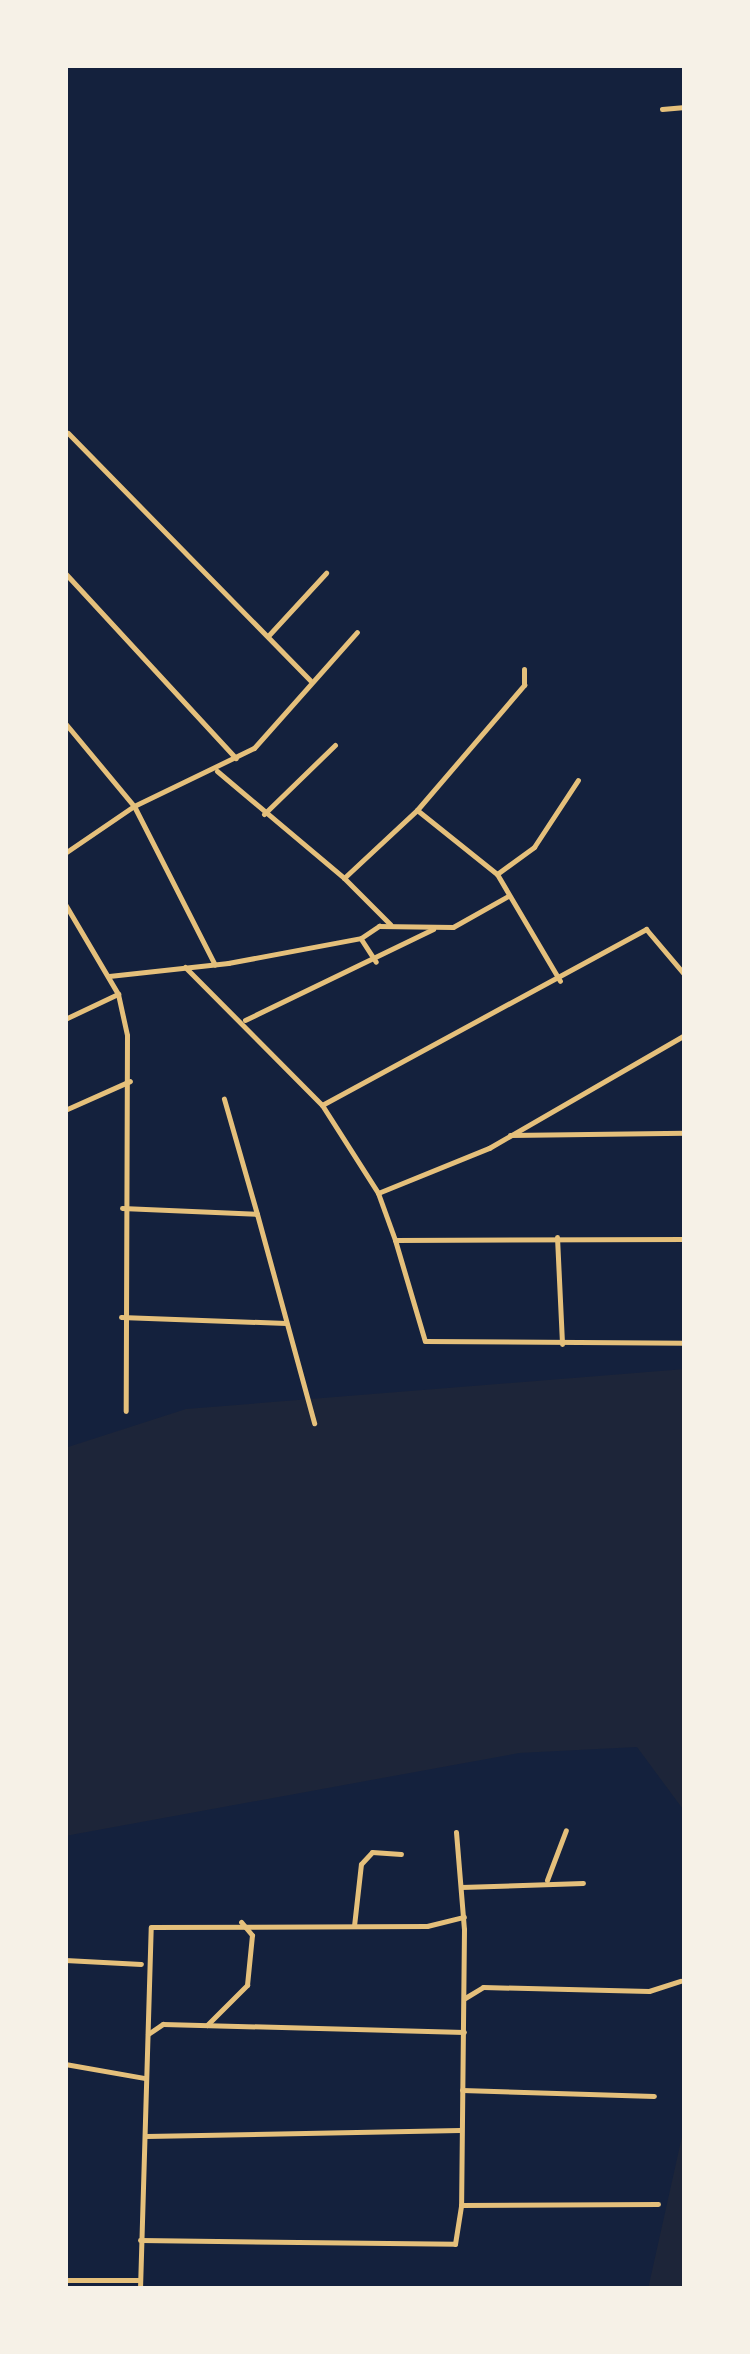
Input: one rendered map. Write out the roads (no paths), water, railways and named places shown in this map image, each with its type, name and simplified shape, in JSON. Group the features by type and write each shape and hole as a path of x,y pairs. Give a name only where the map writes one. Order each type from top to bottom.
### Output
{"street":[{"path":"662,109 685,107"},
{"path":"68,432 310,680"},
{"path":"65,573 236,758"},
{"path":"268,636 326,573"},
{"path":"65,853 134,806 236,758 357,632"},
{"path":"344,878 418,810 524,685 524,668"},
{"path":"65,723 134,806 215,964"},
{"path":"264,814 335,745"},
{"path":"217,770 264,814 344,878 391,925"},
{"path":"497,874 534,848 578,780"},
{"path":"418,810 497,874 560,981"},
{"path":"245,1021 508,896"},
{"path":"65,904 118,994 130,1082 122,1208 121,1316 126,1411"},
{"path":"110,976 215,964 361,938 391,925 436,928"},
{"path":"322,1105 560,981 646,928 685,976"},
{"path":"361,938 376,962"},
{"path":"185,967 245,1021 322,1105 378,1194 396,1240 425,1342 685,1343"},
{"path":"65,1019 118,994"},
{"path":"378,1194 507,1135 685,1036"},
{"path":"65,1110 130,1082"},
{"path":"224,1099 314,1422"},
{"path":"507,1135 685,1133"},
{"path":"122,1208 257,1214"},
{"path":"557,1236 562,1344"},
{"path":"396,1240 685,1238"},
{"path":"121,1316 286,1323"},
{"path":"547,1880 566,1830"},
{"path":"140,2240 455,2244 461,2205 465,1998 464,1917 456,1832"},
{"path":"354,1926 361,1864 372,1852 401,1854"},
{"path":"461,1887 547,1880 583,1883"},
{"path":"140,2289 151,1927 239,1921 354,1926 464,1917"},
{"path":"204,2026 247,1985 251,1926 239,1921"},
{"path":"65,1960 141,1964"},
{"path":"465,1998 483,1987 649,1991 680,1981"},
{"path":"146,2035 162,2024 464,2032"},
{"path":"65,2064 144,2078"},
{"path":"462,2090 654,2096"},
{"path":"146,2136 460,2130"},
{"path":"461,2205 658,2204"},
{"path":"65,2280 140,2280"}]}
